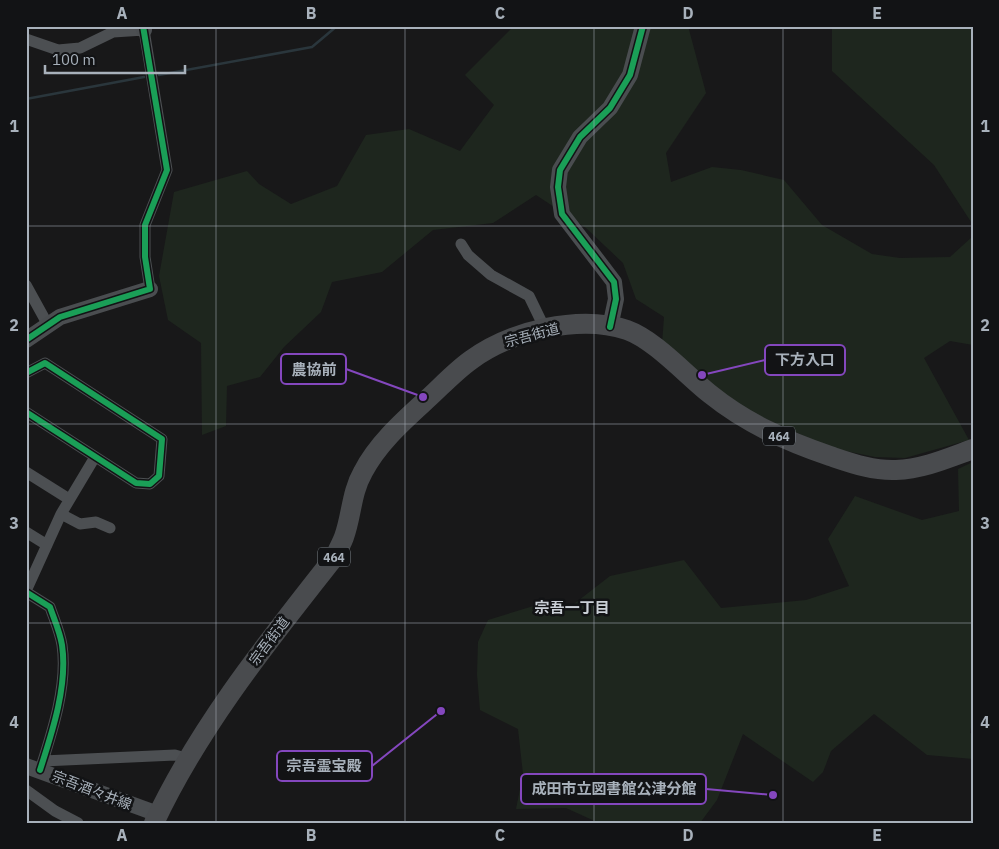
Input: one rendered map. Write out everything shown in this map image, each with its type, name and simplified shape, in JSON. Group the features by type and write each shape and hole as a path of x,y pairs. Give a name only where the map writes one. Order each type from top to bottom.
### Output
{"highway":[{"name":"宗吾街道","path":"156,819 202,736 236,685 336,555 344,536 356,488 372,457 406,418 470,360 491,347 516,336 545,329 572,325 610,327 628,331 644,339 710,394 756,426 851,464 877,469 913,469 937,463 973,449"}],"street":[{"path":"610,327 616,299 614,282 562,214 558,186 560,170 580,137 610,108 630,75 643,26"},
{"path":"26,39 58,50 80,48 113,32 144,28 167,170 145,225 145,257 150,289 60,317 26,340"},
{"path":"461,244 468,255 491,275 529,296 545,329"},
{"path":"26,285 30,302 48,325"},
{"path":"26,373 45,363 162,440 159,476 150,484 136,483 26,412"},
{"path":"95,457 61,514 26,591 50,607 62,644 62,682 54,726 36,766 175,755 189,759"},
{"path":"26,472 69,499"},
{"path":"61,514 80,524 96,522 110,528"},
{"path":"26,532 47,545"},
{"name":"宗吾酒々井線","path":"36,766 156,819"},
{"path":"26,790 55,811 78,823"}],"shaded area":[{"path":"517,26 688,26 706,93 666,153 671,182 712,167 741,170 784,180 822,225 872,254 900,258 950,257 973,236 973,345 950,341 924,358 969,440 905,458 875,457 831,448 739,407 662,344 664,317 636,299 623,263 586,228 536,195 493,223 433,230 382,272 332,282 321,312 284,347 260,377 227,386 226,426 202,435 201,343 168,320 159,276 174,192 247,171 259,184 291,204 337,186 366,135 409,129 460,151 494,105 465,75 512,28"},
{"path":"832,26 973,26 973,225 934,165 832,71"},
{"path":"973,462 973,717 970,733 973,734 973,759 927,755 874,714 831,751 823,772 813,782 743,734 717,800 700,823 599,823 566,808 516,809 523,774 518,729 480,710 477,674 478,642 488,620 540,604 570,607 610,576 684,560 721,608 806,600 849,586 828,539 855,496 922,520 959,511 958,469"}],"waterway":[{"path":"159,75 312,47 337,26"},
{"path":"26,99 144,77"}],"cycle path":[{"path":"26,340 60,317 150,289 145,257 145,225 167,170 143,26"},
{"path":"610,327 616,299 614,282 562,214 558,187 560,170 580,137 610,108 630,75 643,26"},
{"path":"26,373 45,363 162,439 159,476 150,484 136,483 26,412"},
{"path":"26,592 50,607 62,645 63,676 61,692 58,709 40,770"}],"place":[{"name":"下方入口","path":"702,375"},
{"name":"農協前","path":"423,397"},
{"name":"宗吾霊宝殿","path":"441,711"},
{"name":"成田市立図書館公津分館","path":"773,795"}],"district":[{"name":"宗吾一丁目","path":"572,607"}]}
